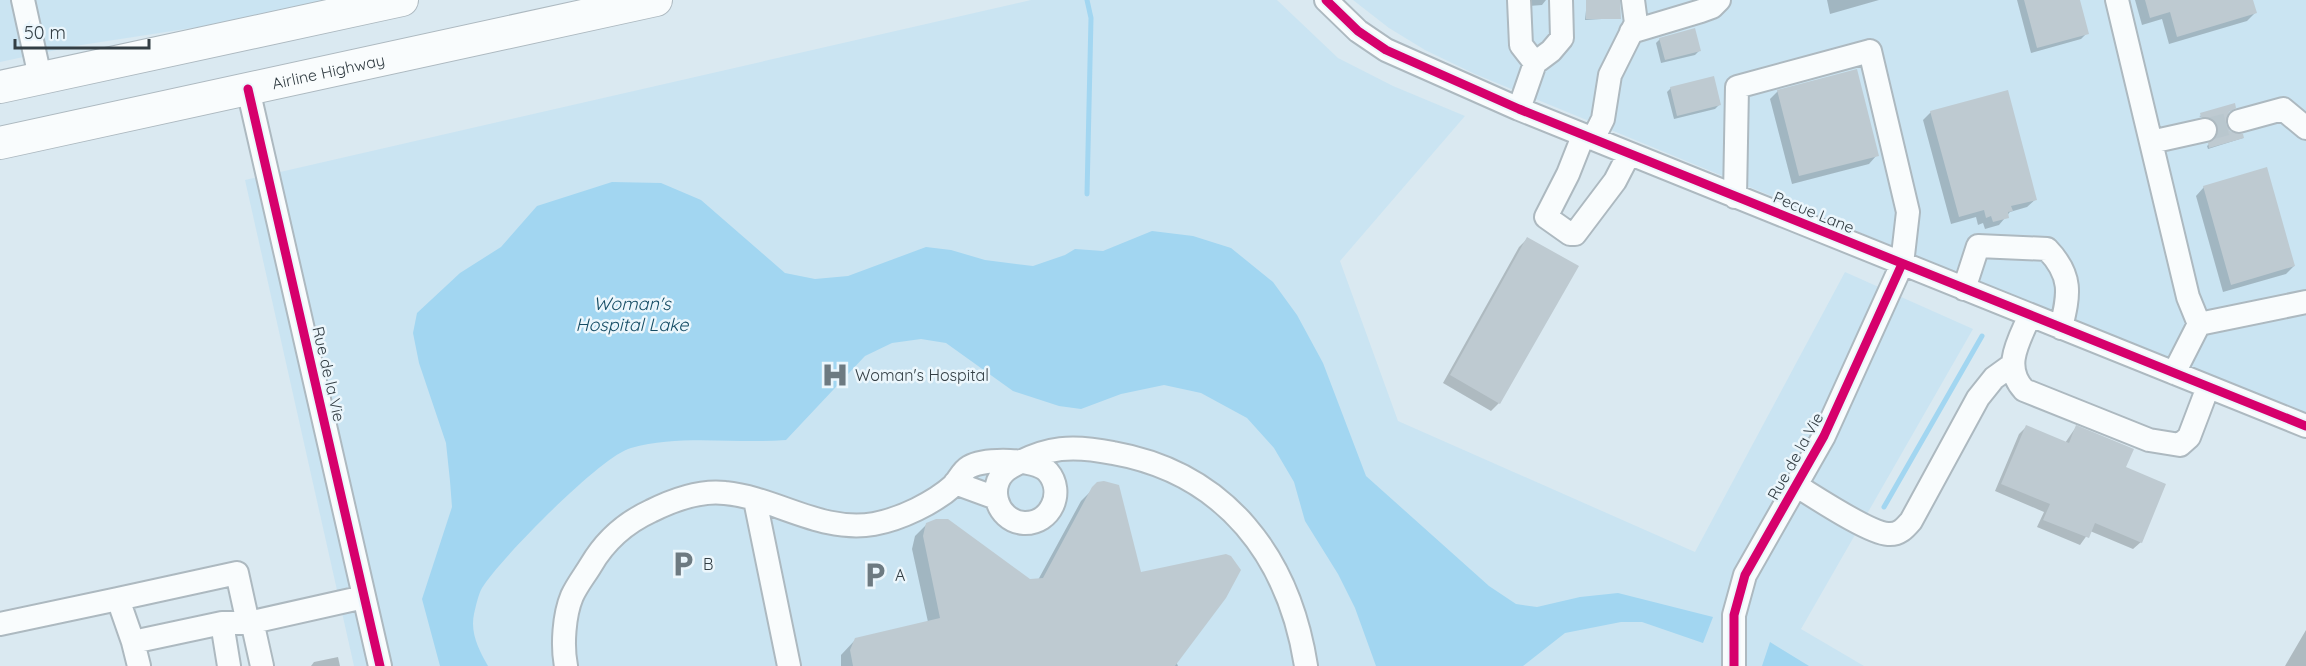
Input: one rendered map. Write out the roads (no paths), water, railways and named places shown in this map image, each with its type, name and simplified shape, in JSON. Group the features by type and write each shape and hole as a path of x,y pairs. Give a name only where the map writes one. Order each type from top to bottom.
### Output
{"highway":[{"path":"0,87 402,0"},
{"name":"Airline Highway","path":"0,143 656,0"}],"street":[{"path":"22,0 40,77"},
{"name":"Pecue Lane","path":"1326,0 1358,31 1386,50 1519,109 2306,426"},
{"path":"1519,0 1521,45 1535,63"},
{"path":"1519,109 1535,63 1551,51 1562,38 1562,0"},
{"path":"1629,154 1615,181 1575,234 1570,234 1546,217 1588,137 1603,118 1610,75 1636,23 1633,0"},
{"path":"1631,32 1701,11 1712,7 1719,0"},
{"path":"2117,0 2188,297 2199,324 2174,373"},
{"name":"Rue de la Vie","path":"1734,666 1734,615 1744,575 1797,486 1845,392 1902,264 1908,212 1870,51 1737,87 1735,196"},
{"name":"Rue de la Vie","path":"248,89 380,666"},
{"path":"2240,121 2283,109 2306,128"},
{"path":"2151,142 2205,130"},
{"path":"1964,289 1978,246 2047,249 2062,264 2069,293 2061,328"},
{"path":"2199,324 2306,302"},
{"path":"2030,315 2012,365 2014,379 2024,390 2149,440 2166,445 2180,445 2189,437 2208,387"},
{"path":"1797,486 1873,529 1888,534 1902,531 1911,521 1978,398 1994,378 2012,365"},
{"path":"566,666 563,651 572,597 602,546 633,519 677,498 724,492 820,522 860,526 880,523 926,504 956,483 965,469 976,464 1023,462 1043,467 1055,483 1054,504 1049,512 1032,522 1013,520 999,507 996,498 999,479 1005,471 1023,462 1054,448 1086,448 1131,456 1196,483 1222,500 1256,540 1289,597 1300,631 1306,666"},
{"path":"956,483 996,498"},
{"path":"755,500 789,666"},
{"path":"0,624 237,573 262,666"},
{"path":"133,642 222,623 250,622 364,597"},
{"path":"118,599 139,666"},
{"path":"222,623 229,666"}],"water":[{"name":"Woman's Hospital Lake","path":"612,182 661,183 701,200 785,273 815,279 848,276 926,247 951,250 985,260 1033,266 1065,255 1075,249 1103,251 1152,231 1193,236 1231,248 1273,282 1297,315 1323,363 1366,476 1489,586 1516,604 1537,607 1580,597 1618,593 1713,617 1703,643 1642,622 1621,622 1565,633 1523,666 1376,666 1355,608 1338,574 1305,521 1294,482 1274,448 1247,418 1201,393 1164,385 1121,394 1081,409 1059,406 1013,391 946,343 921,339 892,343 865,356 786,440 669,441 631,448 617,455 575,488 508,556 482,588 474,614 473,628 488,666 440,666 422,599 452,507 446,443 419,363 413,333 417,313 460,273 501,247 537,206"},
{"path":"1770,642 1809,666 1762,666"}],"waterway":[{"path":"1087,0 1091,18 1087,194"},
{"path":"1884,507 1982,336"}],"tunnel":[{"path":"2205,130 2239,121"}],"place":[{"name":"Woman's Hospital","path":"835,375"},
{"name":"B","path":"683,564"},
{"name":"A","path":"875,575"}]}
